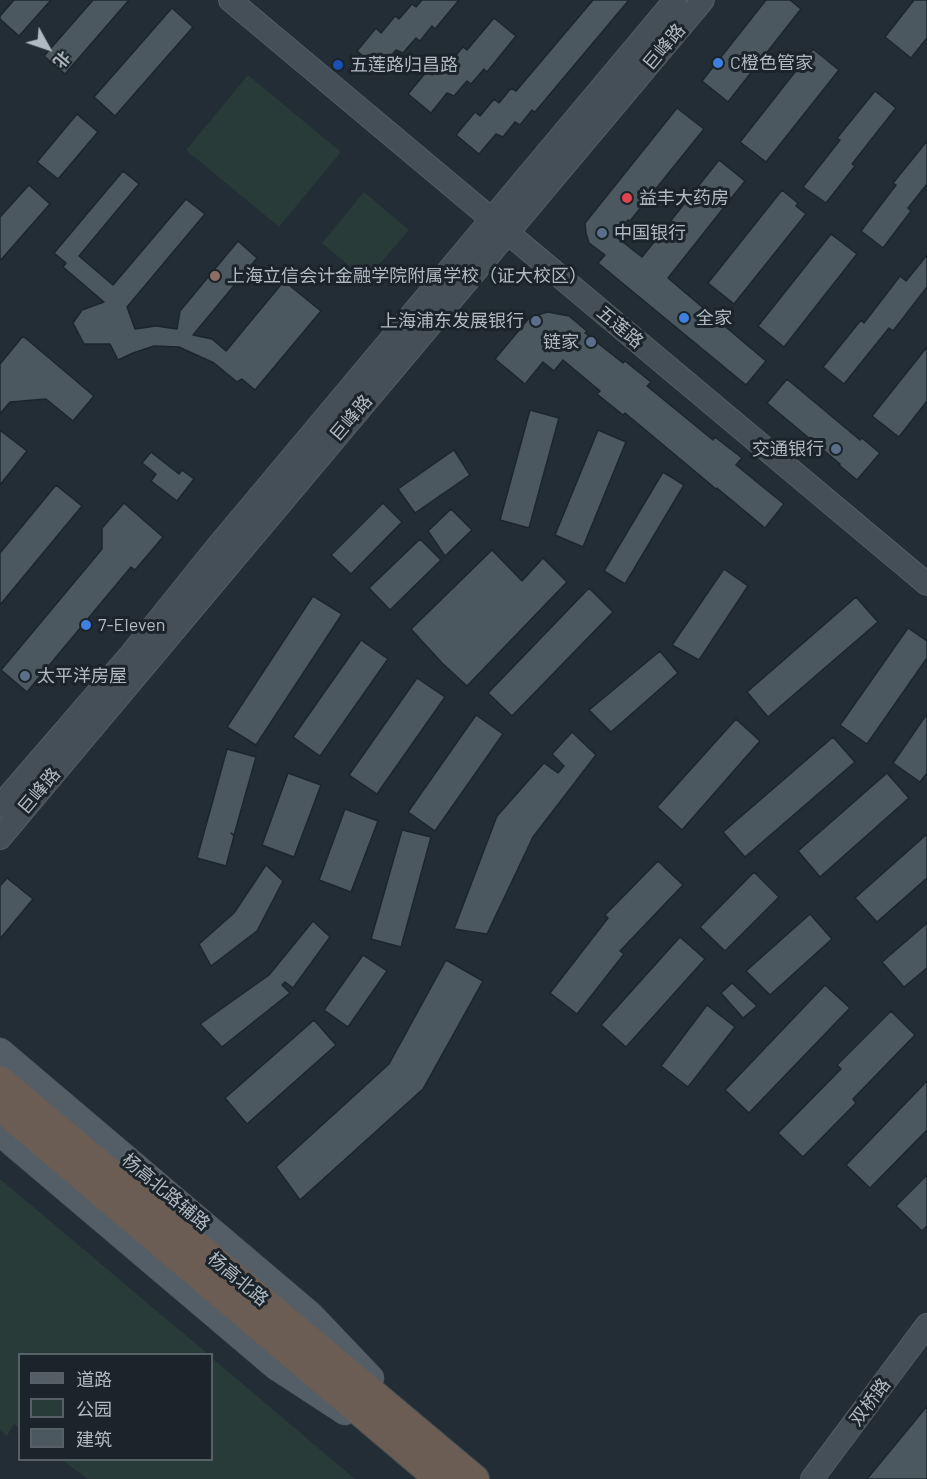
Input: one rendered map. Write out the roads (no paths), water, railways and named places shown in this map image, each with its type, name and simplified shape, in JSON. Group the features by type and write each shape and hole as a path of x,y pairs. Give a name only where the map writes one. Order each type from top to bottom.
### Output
{"highway":[{"name":"杨高北路","path":"0,1080 251,1305 422,1449 475,1479"},
{"name":"杨高北路","path":"0,1107 251,1305"},
{"name":"杨高北路","path":"422,1449 439,1479"}],"main road":[{"name":"五莲路","path":"230,0 503,221 927,572"},
{"name":"五莲路","path":"251,0 503,221 927,584"},
{"name":"巨峰路","path":"0,838 503,221 675,0"},
{"name":"巨峰路","path":"0,806 131,654 217,547 503,221 703,0"},
{"name":"杨高北路辅路","path":"0,1051 311,1315 422,1449"},
{"path":"0,1133 276,1367 422,1449"},
{"name":"双桥路","path":"812,1479 927,1325"}],"place":[{"name":"C橙色管家","path":"718,63"},
{"name":"五莲路归昌路","path":"338,65"},
{"name":"益丰大药房","path":"627,198"},
{"name":"中国银行","path":"602,233"},
{"name":"上海立信会计金融学院附属学校（证大校区）","path":"215,276"},
{"name":"全家","path":"684,318"},
{"name":"上海浦东发展银行","path":"536,321"},
{"name":"链家","path":"591,342"},
{"name":"交通银行","path":"836,449"},
{"name":"7-Eleven","path":"86,625"},
{"name":"太平洋房屋","path":"25,676"}]}
